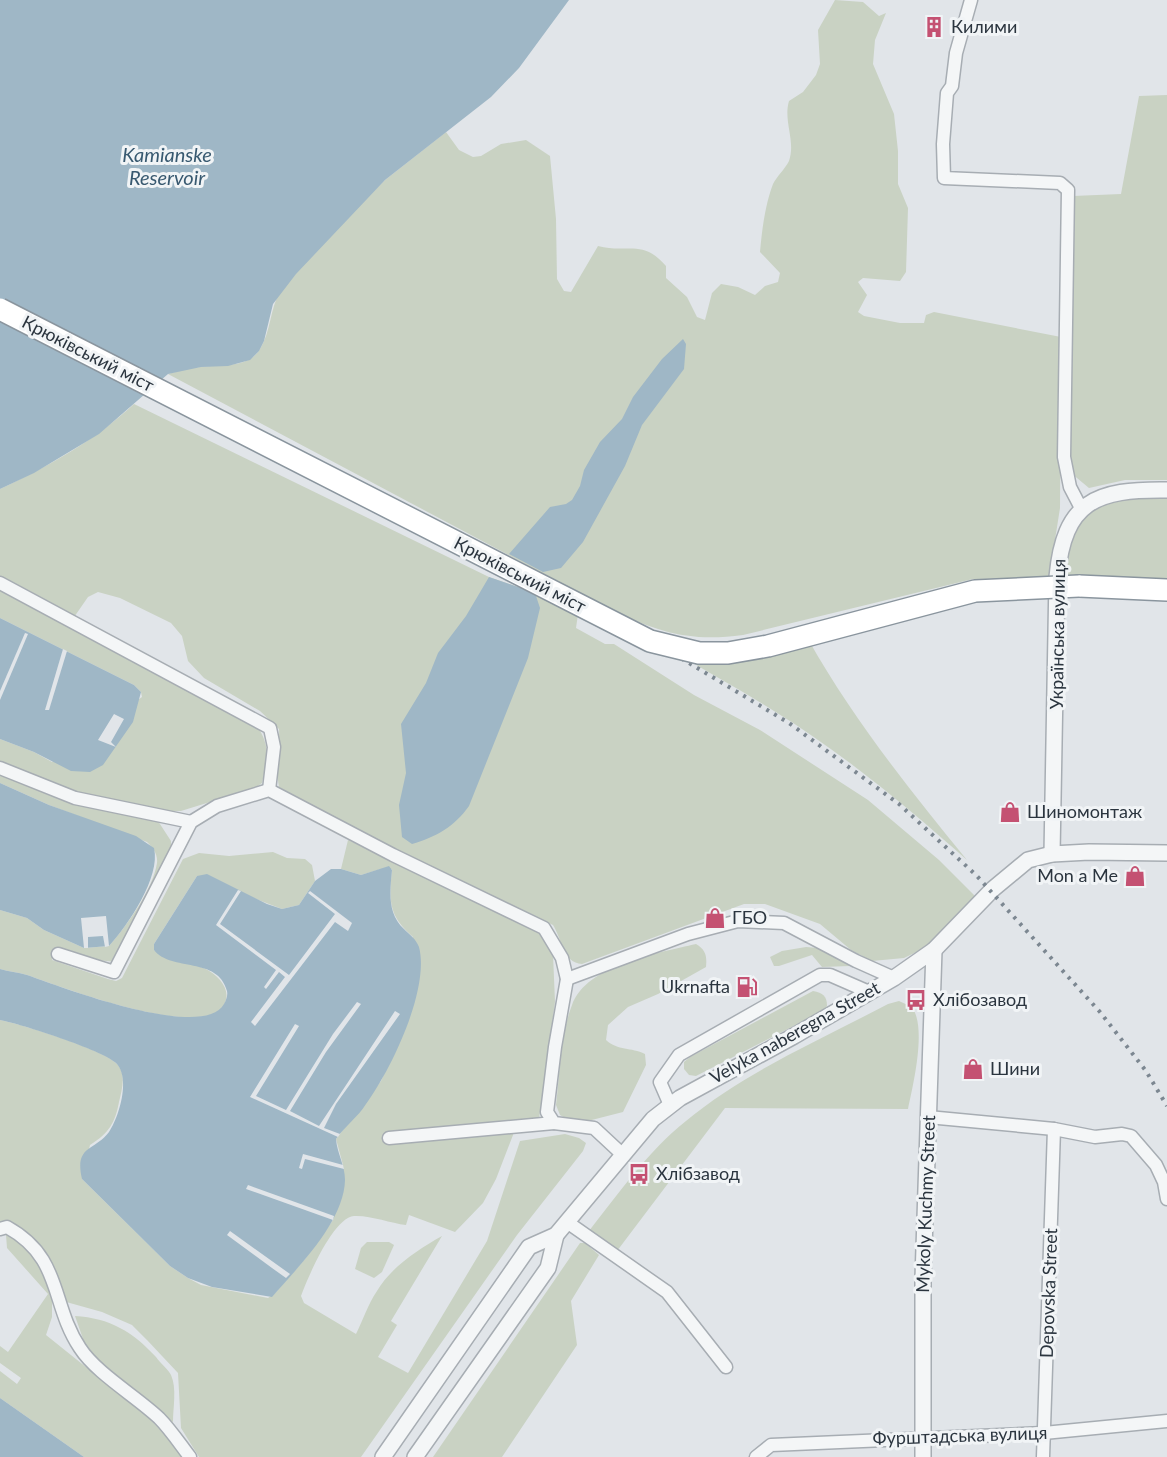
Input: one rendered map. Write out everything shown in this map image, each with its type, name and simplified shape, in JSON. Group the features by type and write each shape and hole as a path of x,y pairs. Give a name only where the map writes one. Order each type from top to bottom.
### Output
{"highway":[{"name":"Крюківський міст","path":"0,309 650,641 673,649 699,653 746,650 966,593 991,589 1079,586 1167,590"}],"street":[{"path":"971,0 956,53 952,86 947,93 943,144 944,178 1060,183 1068,190 1064,457 1070,487 1082,510"},
{"name":"Українська вулиця","path":"1052,854 1057,577 1061,542 1071,521 1082,510 1108,495 1167,490"},
{"path":"0,583 270,728 273,747 269,790"},
{"path":"0,768 75,798 190,822"},
{"path":"58,954 114,972 132,941 190,822 217,806 269,790 393,855 544,928 562,958 567,979 555,1047 548,1112 554,1123"},
{"name":"Velyka naberegna Street","path":"383,1457 529,1247 556,1235 653,1119 670,1105 709,1080 794,1036 894,978 934,950 993,889 1028,860 1052,854 1167,853"},
{"path":"567,979 688,934 738,921 784,923 894,978"},
{"name":"Mykoly Kuchmy Street","path":"923,1457 923,1278 934,950"},
{"path":"670,1105 660,1082 679,1055 770,1003 820,975 836,977 869,992"},
{"path":"928,1117 1054,1129 1095,1137 1122,1134 1131,1136 1156,1165 1164,1182 1167,1198"},
{"path":"389,1138 554,1123 594,1128 622,1155"},
{"name":"Depovska Street","path":"1043,1457 1054,1129"},
{"path":"567,1222 667,1292 726,1367"},
{"path":"0,1229 7,1227 24,1236 40,1254 56,1283 69,1329 82,1351 160,1419 190,1457"},
{"name":"Velyka naberegna Street","path":"415,1457 548,1268 556,1235"},
{"name":"Фурштадська вулиця","path":"756,1457 771,1445 922,1436 1044,1432 1167,1421"}],"green space":[{"path":"835,0 863,2 879,16 886,13 875,40 873,64 894,114 898,151 898,184 908,208 906,272 900,281 863,278 858,282 867,295 858,312 864,316 900,323 924,323 926,315 934,312 1061,337 1060,508 1049,578 973,579 743,635 708,637 677,634 646,625 614,611 168,374 192,368 241,363 255,355 264,342 280,291 341,223 385,180 446,132 459,150 473,157 481,156 501,144 526,140 550,156 556,219 557,279 564,291 571,292 598,246 642,249 657,257 666,266 666,278 687,297 697,317 705,320 712,293 721,284 738,287 755,295 765,286 778,282 780,273 760,252 766,209 773,184 789,161 791,154 787,116 789,101 803,92 816,75 820,64 818,30"},
{"path":"1167,95 1167,480 1125,480 1089,488 1071,473 1068,458 1073,196 1121,194 1139,96"},
{"path":"134,404 489,577 535,593 578,614 576,628 605,644 614,644 694,695 760,730 868,800 939,860 978,899 935,943 904,958 872,961 851,950 820,924 765,904 744,904 582,964 576,963 567,955 553,925 387,847 279,787 277,772 279,729 260,711 204,678 188,661 182,636 171,623 120,598 98,592 88,597 70,623 259,729 267,749 266,762 262,783 255,788 181,811 165,811 158,821 171,841 171,848 116,962 87,959 56,948 52,960 108,979 116,981 122,978 183,859 199,853 229,856 273,852 287,858 305,859 312,865 315,881 299,905 282,909 197,876 154,944 154,950 171,959 205,969 220,980 226,992 226,1001 211,1015 189,1017 161,1015 98,999 27,975 0,969 0,910 27,918 44,930 84,948 109,946 145,896 157,863 155,851 147,842 49,805 0,783 0,739 34,752 52,762 142,697 141,692 134,685 0,618 0,489 70,452 103,430"},
{"path":"1167,497 1167,582 1066,579 1068,554 1073,535 1082,521 1093,511 1107,504 1124,500"},
{"path":"808,639 825,669 863,725 903,780 967,860 898,800 825,745 763,704 683,657"},
{"path":"348,840 540,931 553,954 555,1002 539,1119 518,1122 496,1179 483,1203 455,1232 409,1215 406,1225 360,1216 346,1219 330,1237 315,1263 301,1296 304,1303 356,1334 374,1296 390,1274 415,1253 442,1236 391,1321 397,1325 378,1357 408,1373 487,1241 520,1141 565,1134 579,1138 586,1143 583,1151 517,1235 361,1457 199,1457 181,1428 178,1373 132,1325 102,1312 52,1298 52,1317 46,1335 147,1416 186,1457 84,1457 0,1398 0,1371 17,1384 21,1378 0,1363 0,1346 8,1352 48,1294 7,1248 6,1235 0,1222 0,1020 79,1044 116,1063 122,1071 123,1081 117,1109 113,1122 106,1132 90,1145 82,1179 170,1266 188,1278 201,1285 268,1298 305,1259 333,1220 343,1165 336,1139 381,1081 402,1034 413,937 399,922 392,907 390,890 392,869 381,869 361,875 341,869"},
{"path":"696,944 705,954 706,967 658,994 628,1007 608,1025 606,1040 615,1046 645,1054 646,1065 623,1112 576,1124 560,1115 556,1105 563,1042 572,1005 580,991 592,979 626,962"},
{"path":"806,947 819,948 850,966 822,967 812,955 774,966 770,957 782,951"},
{"path":"813,991 825,997 827,1006 823,1011 696,1076 689,1075 684,1069 684,1062 690,1057"},
{"path":"899,1001 912,1007 918,1028 918,1057 908,1109 725,1108 617,1251 589,1231 659,1146 709,1103 784,1058 888,1004"},
{"path":"367,1242 389,1242 394,1245 382,1272 374,1278 355,1269 361,1248"},
{"path":"580,1243 585,1243 599,1255 571,1301 577,1345 502,1457 433,1457"},
{"path":"75,1316 88,1317 120,1328 139,1340 156,1357 173,1380 173,1422 163,1417 88,1353"}],"water":[{"name":"Kamianske Reservoir","path":"0,0 569,0 519,68 491,97 385,180 296,274 273,304 264,341 259,351 250,360 228,366 201,367 168,374 99,434 34,473 0,489"},
{"path":"683,339 686,344 684,369 642,425 625,466 583,542 561,568 543,572 509,554 550,507 566,504 572,500 580,486 584,470 600,442 622,419 633,397 662,359"},
{"path":"489,577 535,593 540,608 528,658 469,806 444,830 412,844 402,837 399,805 406,773 401,724 426,683 438,653 466,616"},
{"path":"0,618 134,685 141,692 133,722 103,765 90,772 71,771 34,752 0,739"},
{"path":"0,783 49,805 136,836 154,848 153,873 148,886 125,926 109,946 84,948 44,930 27,918 0,910"},
{"path":"389,866 392,870 392,909 399,923 415,939 419,947 421,964 419,984 406,1028 386,1071 363,1109 336,1139 345,1180 343,1196 337,1212 318,1243 272,1297 212,1287 188,1278 170,1266 82,1179 80,1168 83,1154 109,1132 120,1108 123,1078 116,1063 79,1045 0,1020 0,969 27,975 130,1008 189,1017 211,1014 224,1004 227,998 227,991 222,980 204,968 171,961 154,950 154,944 197,876 207,874 267,904 282,909 299,905 315,881 331,869 341,869 361,875"},
{"path":"0,1398 84,1457 0,1457"}],"pier":[{"path":"25,633 28,634 0,700 0,691"},
{"path":"63,649 67,651 49,710 45,710"},
{"path":"114,714 124,719 111,742 116,747 98,740"},
{"path":"238,890 241,891 220,924 289,975 335,914 308,893 310,891 352,923 348,931 335,922 255,1026 251,1022 285,977 279,972 266,989 264,987 276,970 216,925"},
{"path":"106,916 109,946 105,947 103,936 88,937 88,948 84,948 81,918"},
{"path":"357,1002 361,1004 326,1052 290,1111 319,1126 395,1011 400,1014 336,1104 324,1128 340,1134 338,1137 250,1097 295,1024 299,1026 256,1096 286,1110 333,1034"},
{"path":"303,1154 343,1165 344,1169 305,1159 302,1169 299,1168"},
{"path":"248,1185 334,1216 333,1220 246,1189"},
{"path":"230,1231 290,1274 286,1278 272,1268 227,1235"}],"railway":[{"path":"0,311 674,654 789,723 899,804 976,875 1100,1012 1146,1071 1167,1106"}],"place":[{"name":"Килими","path":"934,27"},
{"name":"Шиномонтаж","path":"1010,812"},
{"name":"Mon a Me","path":"1135,876"},
{"name":"ГБО","path":"715,918"},
{"name":"Ukrnafta","path":"747,987"},
{"name":"Хлібозавод","path":"916,1000"},
{"name":"Шини","path":"973,1069"},
{"name":"Хлібзавод","path":"639,1174"}]}
